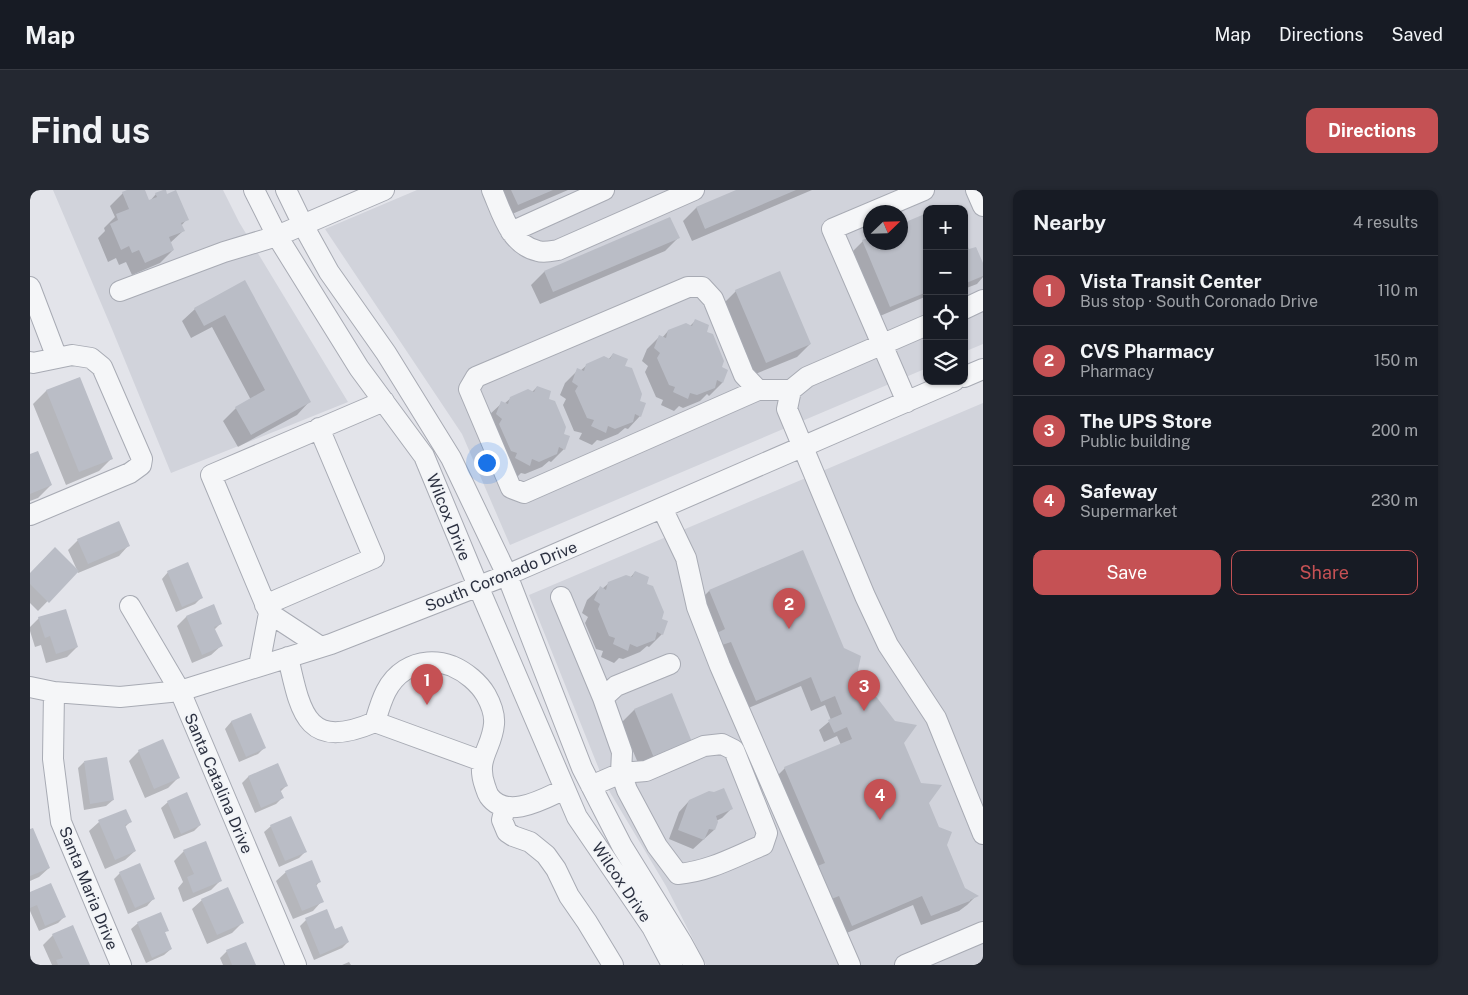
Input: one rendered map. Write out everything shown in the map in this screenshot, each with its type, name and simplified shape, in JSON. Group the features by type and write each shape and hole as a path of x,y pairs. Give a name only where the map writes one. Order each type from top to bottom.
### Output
{"street":[{"name":"Wilcox Drive","path":"254,190 277,236 359,368 424,456 577,817 652,927 672,965"},
{"name":"Wilcox Drive","path":"286,190 303,225 330,272 386,352 451,458 507,575 582,768 622,846 694,965"},
{"path":"120,291 215,255 277,236 384,190"},
{"path":"492,190 510,232 524,246 540,252 558,250 673,194 694,190"},
{"path":"510,232 604,190"},
{"path":"907,402 832,229 924,190"},
{"path":"976,190 983,206"},
{"path":"30,287 57,358"},
{"path":"758,390 744,375 713,299 702,287 688,287 476,377 469,389 511,488 524,493 758,390 790,390 806,377 923,327"},
{"path":"968,306 983,300"},
{"path":"30,362 72,355 91,358 102,367 142,460 141,465 130,473 30,515"},
{"path":"968,375 983,369"},
{"name":"South Coronado Drive","path":"30,687 54,692 120,698 180,691 321,647 507,575 945,385"},
{"path":"790,390 787,409 804,446 864,596 888,645 936,718 983,834"},
{"path":"259,666 267,609 211,475 384,401"},
{"path":"267,609 374,558 319,428"},
{"path":"662,508 686,558 697,607 720,666 850,965"},
{"path":"561,597 604,698 622,752 621,773 627,790 657,846 678,874 708,869 763,844 767,833 734,750 722,744 704,746 646,771 621,773 591,786"},
{"name":"Santa Catalina Drive","path":"130,606 180,691 296,965"},
{"path":"267,609 321,647"},
{"path":"288,657 296,694 303,710 316,728 337,733 375,722 482,762"},
{"path":"375,722 384,694 397,676 419,664 429,662 446,664 472,678 483,690 492,707 495,723 492,738 482,762 481,772 489,796 505,807 516,808 526,806 565,790"},
{"path":"604,698 616,686 670,664"},
{"name":"Santa Maria Drive","path":"54,692 53,759 61,822 121,965"},
{"path":"505,807 502,820 507,832 530,842 546,855 612,965"},
{"path":"905,965 983,932"}],"shaded area":[{"path":"53,190 223,190 239,222 348,402 171,473"},
{"path":"417,190 983,190 983,344 968,350 968,205 923,205 923,370 510,545 462,434 325,229"},
{"path":"983,403 983,965 706,965 666,886 605,784 529,595"}],"building":[{"path":"127,190 145,190 149,200 157,197 155,193 163,190 166,190 167,194 176,190 189,220 181,223 185,231 169,237 174,250 145,263 139,250 132,253 129,246 121,250 110,224 118,220 116,214 129,209 122,192"},
{"path":"511,190 553,190 518,205"},
{"path":"736,190 796,190 705,229 696,207"},
{"path":"923,215 923,294 890,307 866,250 908,250 908,221"},
{"path":"670,217 680,238 553,292 544,271"},
{"path":"968,247 969,249 976,247 983,263 983,276 968,282"},
{"path":"780,271 811,344 766,363 735,290"},
{"path":"245,280 311,402 251,435 235,407 265,390 225,315 204,326 194,308"},
{"path":"695,319 709,325 707,332 713,334 724,361 722,367 728,370 723,383 717,380 715,388 697,395 690,393 688,399 673,392 675,387 669,385 657,358 660,353 654,348 659,335 666,338 668,330 686,323 692,326"},
{"path":"613,353 628,359 625,366 632,368 642,394 640,401 646,403 641,417 635,414 633,422 615,429 608,426 606,433 591,426 594,420 587,418 575,391 578,386 572,382 577,368 584,371 586,364 604,356 610,359"},
{"path":"80,377 113,459 79,472 46,390"},
{"path":"537,386 551,391 549,399 555,401 566,427 564,434 570,436 565,450 559,447 557,454 539,462 532,459 530,466 515,458 517,453 511,451 499,424 502,419 496,414 501,401 508,404 510,397 528,389 534,392"},
{"path":"38,451 52,485 30,494 30,454"},
{"path":"119,521 130,546 88,564 77,539"},
{"path":"55,547 79,571 49,603 30,584 30,573"},
{"path":"803,550 844,648 861,656 858,670 861,677 895,721 917,725 904,743 921,783 942,785 929,803 939,827 952,832 947,845 965,888 979,896 970,901 931,916 922,896 852,926 839,896 829,900 815,867 825,863 784,767 852,739 847,727 834,733 828,720 842,714 835,696 821,702 811,677 756,701 731,642 719,646 715,634 725,629 709,590"},
{"path":"188,562 203,598 182,607 167,571"},
{"path":"635,571 649,577 647,584 653,586 664,612 662,619 668,621 663,635 657,632 655,640 637,647 630,644 628,651 613,644 615,638 609,636 598,609 600,604 594,600 600,586 606,590 608,582 626,575 632,577"},
{"path":"214,604 222,624 214,627 223,646 202,655 186,616"},
{"path":"66,609 78,647 56,654 50,636 45,638 38,617"},
{"path":"672,693 692,742 654,758 634,709"},
{"path":"251,713 266,748 246,757 231,721"},
{"path":"163,739 180,778 154,789 138,750"},
{"path":"107,757 114,800 90,804 84,761"},
{"path":"278,763 288,786 280,789 284,798 261,808 248,776"},
{"path":"724,788 733,809 716,816 718,822 715,830 709,829 704,840 678,830 689,800 709,791 714,792"},
{"path":"187,792 201,825 181,834 167,801"},
{"path":"126,809 132,822 125,825 136,851 115,860 98,820"},
{"path":"291,816 307,852 285,861 270,825"},
{"path":"33,828 50,868 30,876 30,829"},
{"path":"206,841 222,881 193,893 187,877 194,874 183,850"},
{"path":"312,860 321,882 316,884 324,902 302,911 285,871"},
{"path":"140,863 155,899 135,908 119,872"},
{"path":"51,883 66,917 45,926 37,905 30,908 30,892"},
{"path":"228,887 244,923 217,935 201,899"},
{"path":"327,909 335,929 342,926 349,942 320,955 305,918"},
{"path":"161,912 169,931 165,932 172,949 152,958 137,922"},
{"path":"73,925 90,965 58,965 56,960 63,958 52,934"},
{"path":"246,942 256,965 232,965 226,950"}],"place":[{"name":"CVS Pharmacy","path":"789,629"},
{"name":"Vista Transit Center","path":"427,705"},
{"name":"The UPS Store","path":"864,711"},
{"name":"Safeway","path":"880,820"}]}
